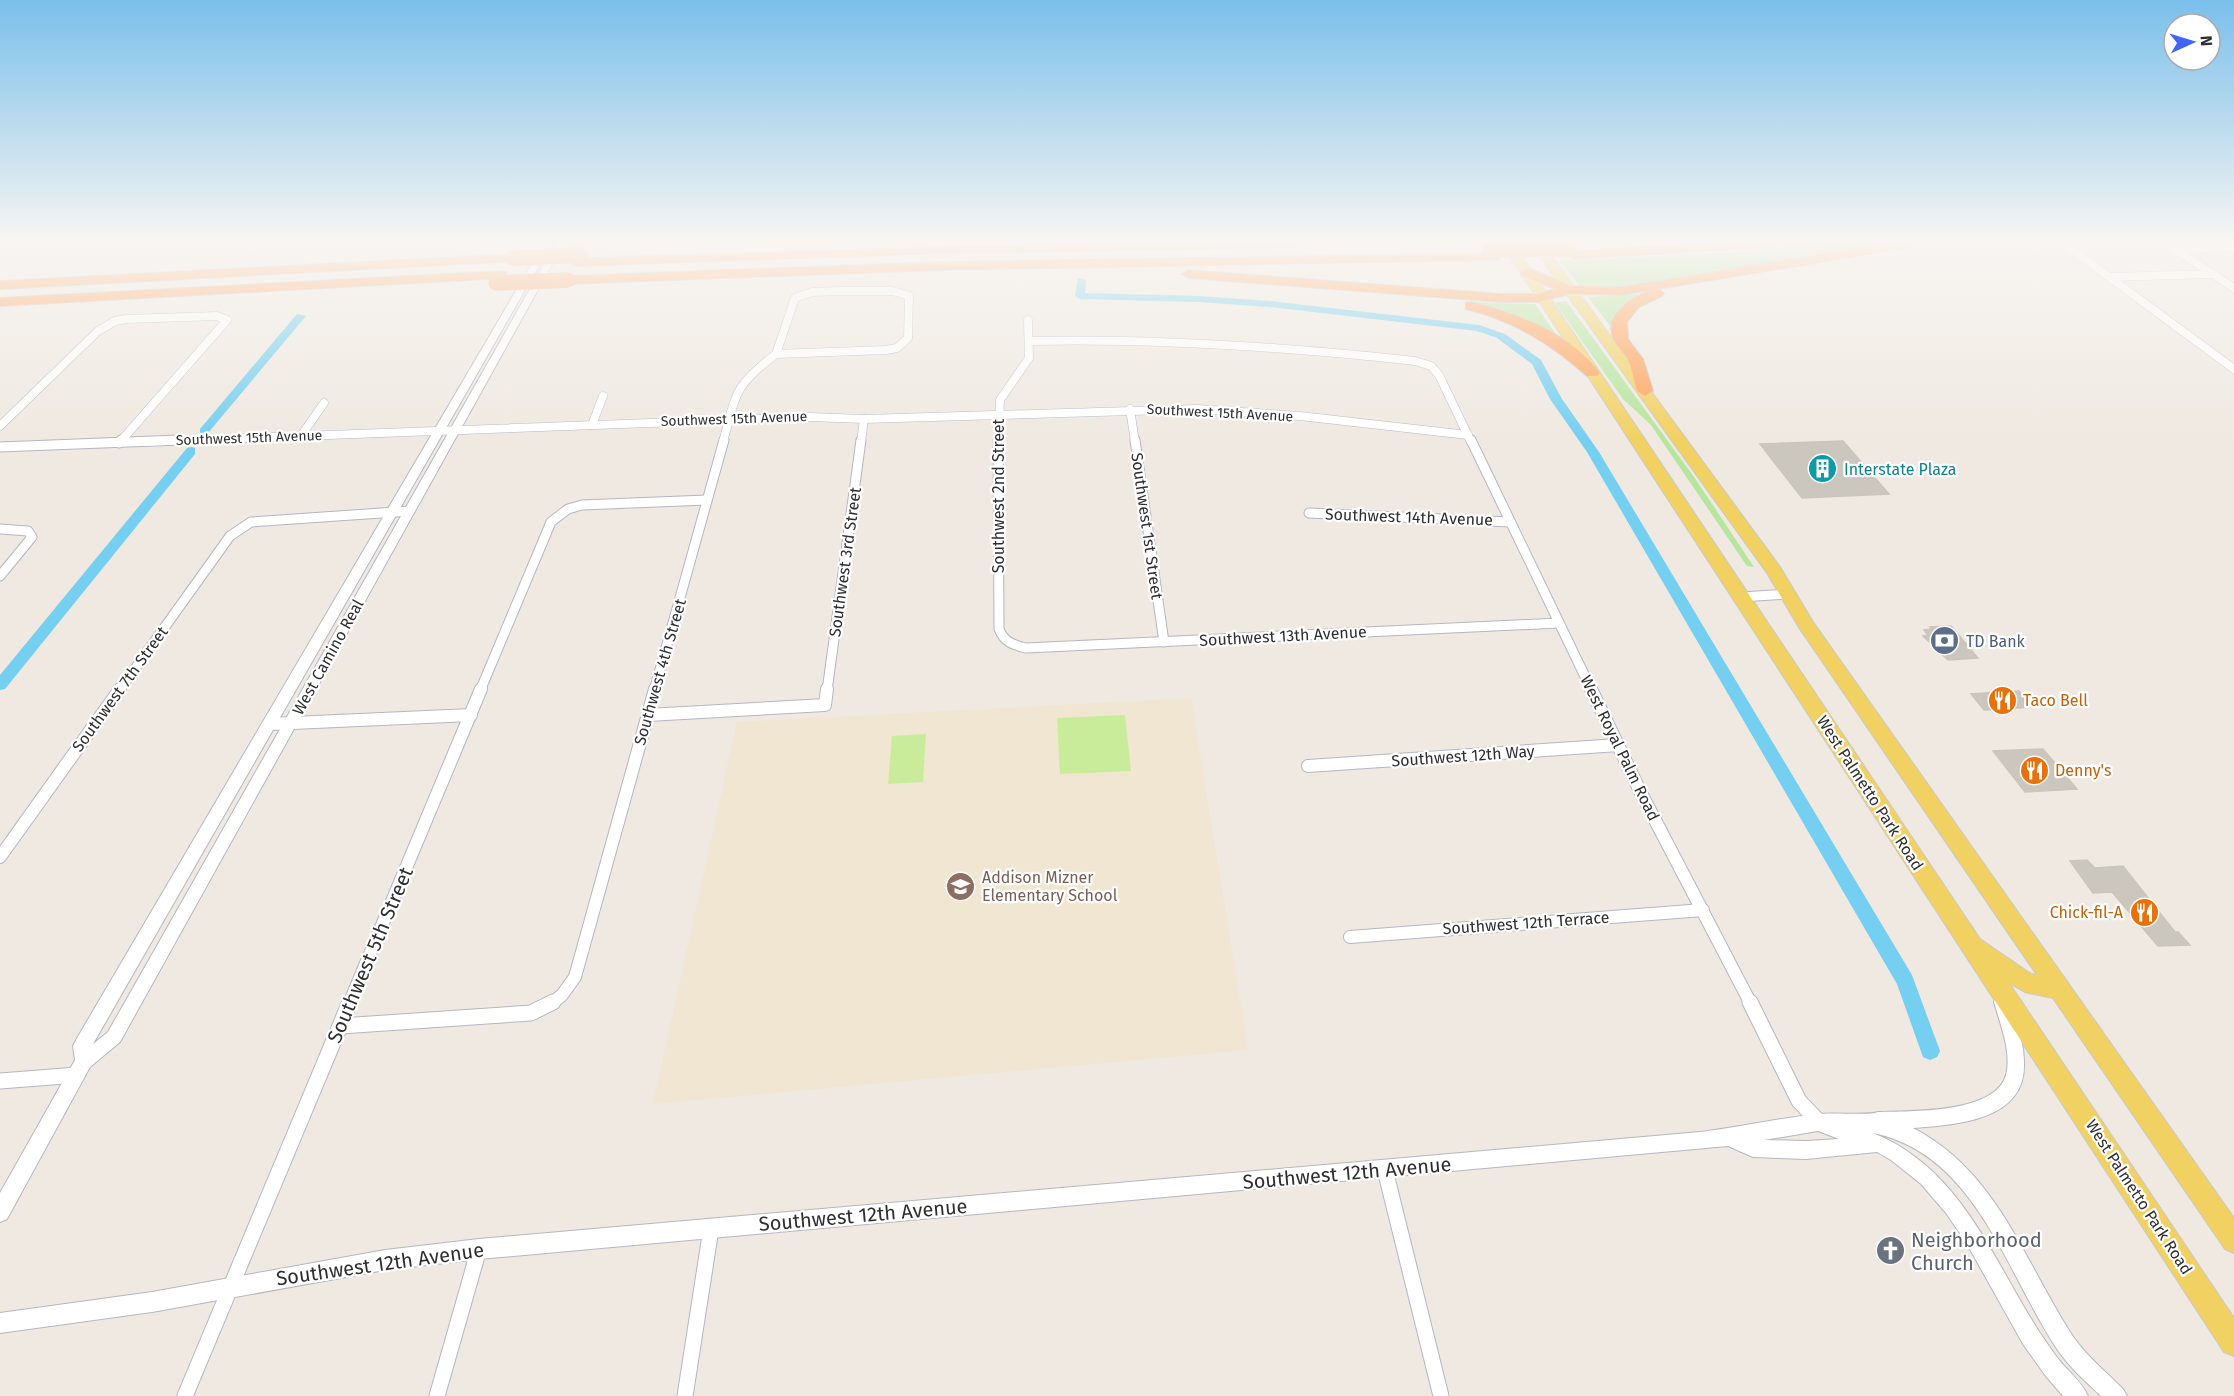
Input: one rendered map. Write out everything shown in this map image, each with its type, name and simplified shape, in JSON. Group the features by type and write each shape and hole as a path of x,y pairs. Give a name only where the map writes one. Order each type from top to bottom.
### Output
{"highway":[{"path":"0,311 35,308"},
{"path":"1476,308 1516,319 1545,333 1592,373"},
{"path":"1628,308 1620,318 1620,336 1634,359 1645,391"}],"main road":[{"name":"West Palmetto Park Road","path":"1551,308 2234,1342"},
{"path":"1583,308 1645,391 1788,594 2234,1240"},
{"path":"1964,936 2025,982 2061,990"}],"street":[{"name":"West Camino Real","path":"81,1068 82,1046 510,308"},
{"name":"West Camino Real","path":"0,1212 81,1068 114,1037 524,308"},
{"path":"790,308 776,354 897,348 908,338 910,308"},
{"path":"2151,308 2234,369"},
{"path":"0,426 98,331 115,321 223,318 227,320 119,443"},
{"name":"Southwest 2nd Street","path":"1009,643 1002,638 999,629 998,414 1001,394 1027,364 1028,320"},
{"name":"West Royal Palm Road","path":"1029,341 1133,338 1274,346 1415,361 1431,366 1439,375 1618,746 1798,1101 1820,1123"},
{"name":"Southwest 4th Street","path":"340,1026 531,1013 551,1006 567,992 575,977 741,382 776,354"},
{"path":"592,425 603,396"},
{"path":"301,436 324,404"},
{"name":"Southwest 15th Avenue","path":"0,447 730,419 810,417 864,419 1130,409 1263,413 1468,435"},
{"name":"Southwest 1st Street","path":"1130,409 1164,642"},
{"name":"Southwest 3rd Street","path":"648,715 825,705 864,419"},
{"name":"Southwest 5th Street","path":"185,1396 552,522 557,515 582,505 708,500"},
{"path":"392,512 410,512"},
{"name":"Southwest 7th Street","path":"0,857 230,536 244,525 265,519 392,512"},
{"name":"Southwest 14th Avenue","path":"1309,513 1510,522"},
{"path":"0,529 18,529 32,537 0,576"},
{"path":"1741,597 1788,594"},
{"name":"Southwest 13th Avenue","path":"1009,643 1026,648 1558,623"},
{"path":"270,724 471,716"},
{"name":"Southwest 12th Way","path":"1308,766 1618,746"},
{"name":"Southwest 12th Terrace","path":"1350,937 1702,910"},
{"path":"1871,1122 1978,1111 2001,1100 2013,1083 2016,1054 2000,991"},
{"path":"0,1081 81,1068"},
{"name":"Southwest 12th Avenue","path":"0,1323 152,1302 385,1260 479,1249 1385,1170 1731,1138 1820,1123 1871,1122 1898,1130 1927,1144 1967,1179 1989,1210 2063,1340 2076,1358 2116,1396"},
{"path":"1820,1123 1879,1144 1918,1170 1953,1205 2067,1396"},
{"name":"Southwest 12th Avenue","path":"1731,1138 1753,1148 1806,1150 1879,1144"},
{"path":"1385,1170 1441,1396"},
{"path":"685,1396 711,1229"},
{"path":"437,1396 479,1249"},
{"path":"2044,1358 2077,1396"}],"shaded area":[{"name":"Addison Mizner Elementary School","path":"1191,698 1248,1050 653,1104 737,722"}],"green space":[{"path":"1490,308 1538,308 1557,336 1513,314"},
{"path":"1559,308 1571,308 1694,477 1754,567 1747,566 1651,425 1623,399"},
{"path":"1597,308 1620,308 1611,327"},
{"path":"1125,715 1131,771 1060,774 1057,718"},
{"path":"926,734 923,782 888,784 892,736"}],"building":[{"name":"Interstate Plaza","path":"1843,441 1889,494 1802,498 1760,444"},
{"name":"TD Bank","path":"1951,626 1978,658 1948,660 1923,636 1928,635 1924,630 1932,629 1930,627"},
{"name":"Taco Bell","path":"2019,691 2033,707 1984,710 1971,694"},
{"name":"Denny's","path":"2043,749 2077,789 2025,792 1993,751"},
{"name":"Chick-fil-A","path":"2087,860 2095,868 2123,866 2175,932 2178,932 2190,945 2158,946 2112,892 2093,893 2070,861"}],"waterway":[{"path":"1305,308 1479,328 1501,336 1537,362 1556,399 1593,452 1905,981 1930,1051"},
{"path":"204,431 301,316"},
{"path":"0,685 191,451"}],"place":[{"name":"Interstate Plaza","path":"1823,469"},
{"name":"TD Bank","path":"1945,641"},
{"name":"Taco Bell","path":"2002,700"},
{"name":"Denny's","path":"2034,770"},
{"name":"Addison Mizner Elementary School","path":"961,886"},
{"name":"Chick-fil-A","path":"2144,912"},
{"name":"Neighborhood Church","path":"1890,1251"}]}
